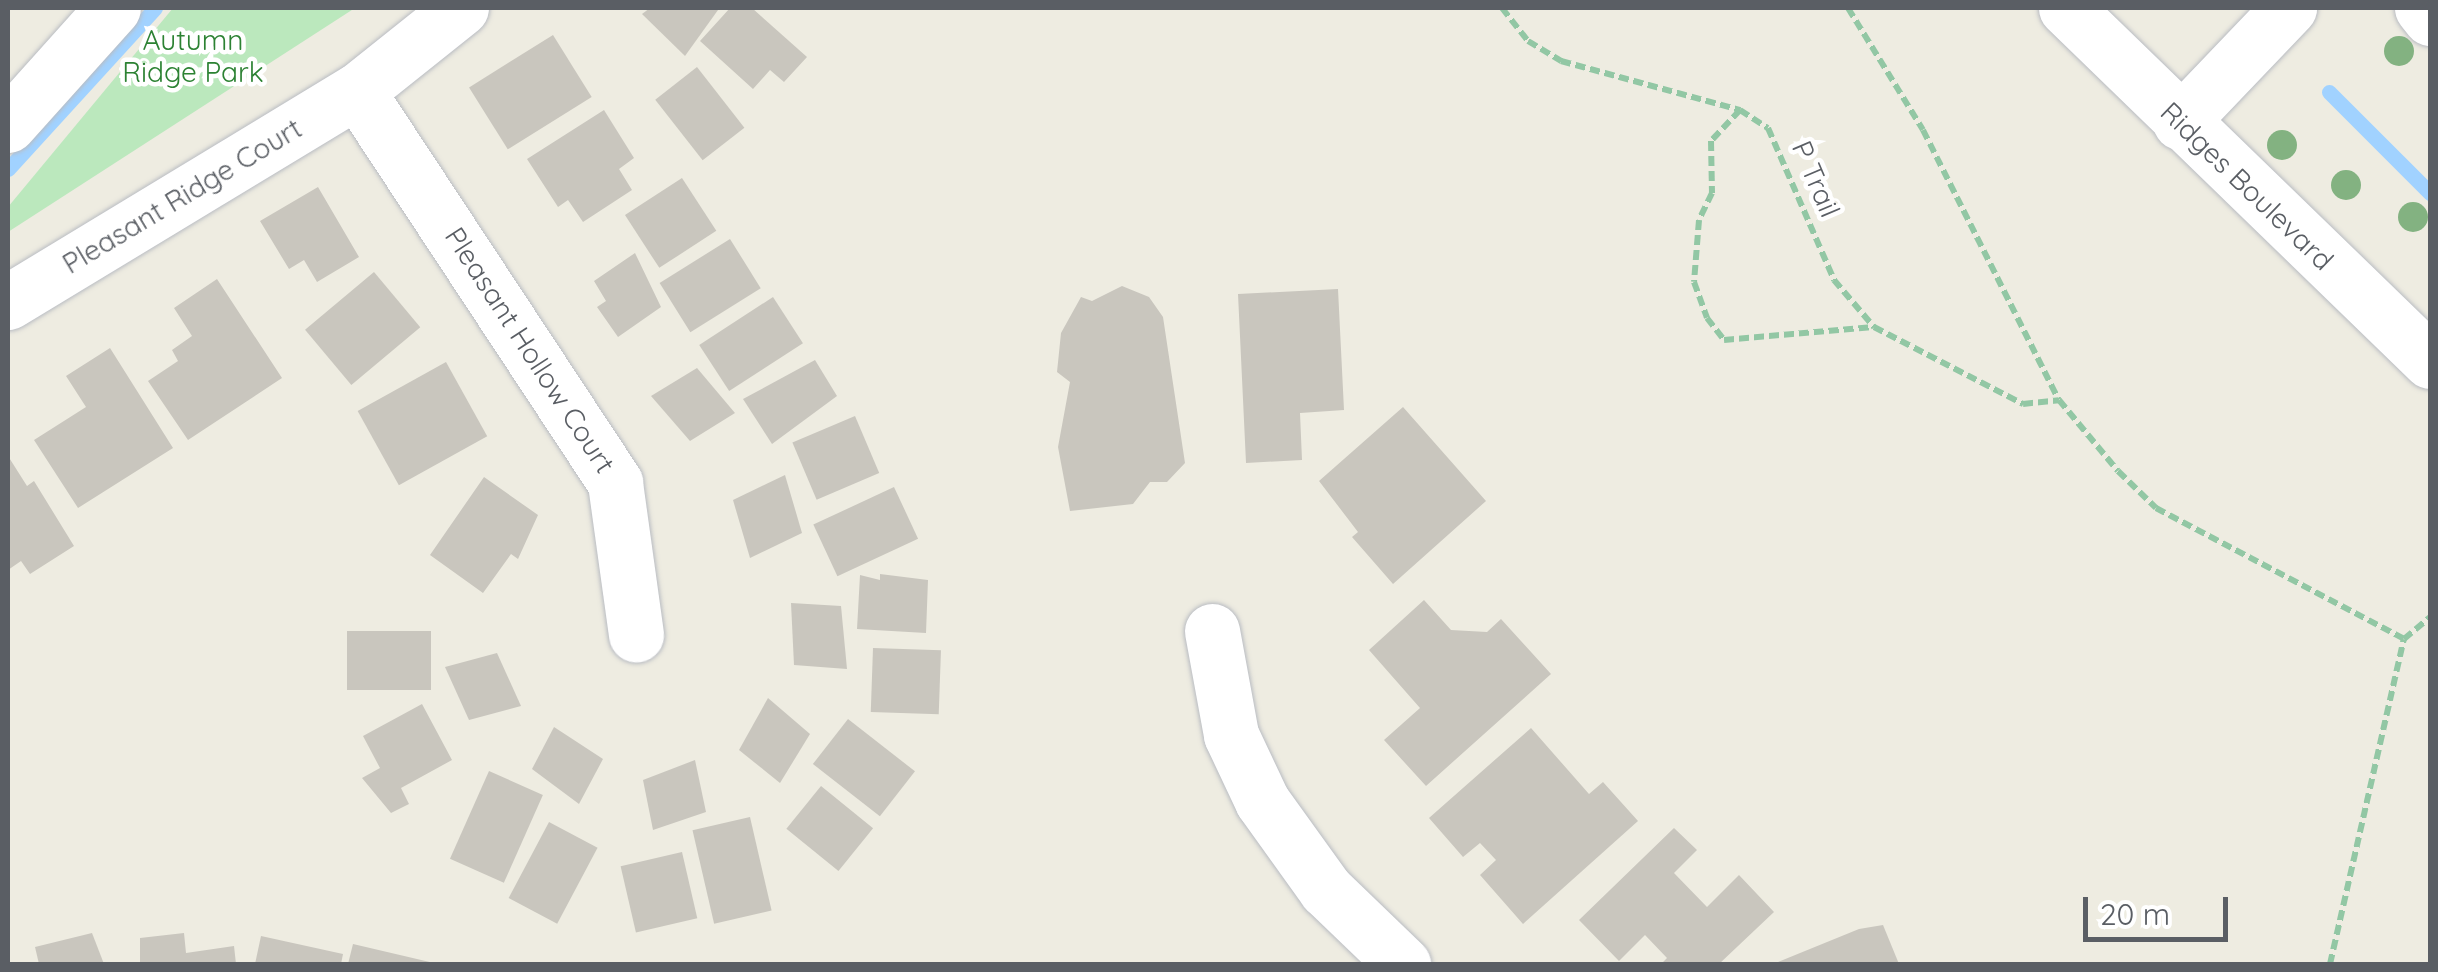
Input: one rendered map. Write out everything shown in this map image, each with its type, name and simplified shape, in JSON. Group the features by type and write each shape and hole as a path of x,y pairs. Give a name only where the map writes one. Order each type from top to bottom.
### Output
{"street":[{"path":"8,125 113,8"},
{"name":"Pleasant Ridge Court","path":"8,302 356,91 461,8"},
{"name":"Ridges Boulevard","path":"2066,8 2430,361"},
{"path":"2180,122 2289,8"},
{"path":"2422,8 2430,18"},
{"name":"Pleasant Hollow Court","path":"356,91 616,482 636,635"},
{"path":"1212,630 1231,735 1262,801 1326,890 1403,964"}],"path":[{"name":"P Trail","path":"1502,8 1528,41 1561,60 1740,110 1768,128 1834,280 1874,326 2024,404 2059,400"},
{"path":"1848,8 1923,130 2059,400 2156,508 2404,639"},
{"path":"1740,110 1711,141 1712,194 1698,220 1694,282 1707,318 1724,340 1874,326"},
{"path":"2330,964 2404,639 2430,617"}],"green space":[{"name":"Autumn Ridge Park","path":"173,8 355,8 8,232 8,207"}],"building":[{"path":"650,8 718,10 685,56 642,14"},
{"path":"730,8 752,8 807,57 784,82 770,70 753,89 700,41"},
{"path":"553,35 592,97 508,149 469,87"},
{"path":"697,67 744,128 703,160 655,100"},
{"path":"604,110 634,158 619,169 632,190 583,222 568,200 558,207 527,159"},
{"path":"682,178 716,231 659,268 625,215"},
{"path":"318,187 359,257 317,282 304,260 289,269 260,221"},
{"path":"730,239 761,288 690,332 660,283"},
{"path":"635,253 661,307 618,337 597,307 606,301 594,281"},
{"path":"374,272 420,327 351,385 305,330"},
{"path":"217,279 282,378 188,440 148,381 178,361 172,350 192,336 174,308"},
{"path":"1122,286 1149,297 1163,317 1185,463 1167,482 1150,482 1133,504 1070,511 1058,447 1070,382 1057,372 1061,333 1081,297 1092,301"},
{"path":"1338,289 1344,410 1300,413 1302,460 1246,463 1238,294"},
{"path":"773,297 803,343 729,391 699,345"},
{"path":"110,348 173,448 78,508 34,440 86,407 66,376"},
{"path":"815,360 837,396 772,444 743,399"},
{"path":"446,362 487,436 399,485 358,411"},
{"path":"697,368 735,413 690,441 651,396"},
{"path":"1403,407 1486,501 1393,584 1352,537 1358,532 1319,481"},
{"path":"855,416 879,473 817,500 792,443"},
{"path":"8,456 27,486 34,481 74,546 30,574 21,561 8,570"},
{"path":"785,475 802,533 750,558 733,500"},
{"path":"484,477 538,515 518,559 511,554 483,593 430,555"},
{"path":"894,487 918,539 837,576 813,525"},
{"path":"880,574 928,580 926,633 857,629 860,575 880,580"},
{"path":"1424,600 1451,630 1487,632 1501,619 1551,674 1426,786 1384,740 1420,708 1369,650"},
{"path":"791,603 841,606 847,669 794,665"},
{"path":"347,631 431,631 431,690 347,690"},
{"path":"873,648 941,650 939,714 871,712"},
{"path":"497,653 521,706 469,720 445,667"},
{"path":"768,698 810,734 780,783 739,750"},
{"path":"422,704 452,760 401,788 409,804 391,813 362,778 380,768 363,736"},
{"path":"848,719 915,771 880,816 813,764"},
{"path":"554,727 603,759 579,804 532,769"},
{"path":"1531,728 1589,794 1603,782 1638,821 1523,924 1480,875 1496,860 1480,843 1463,857 1429,818"},
{"path":"695,760 706,812 653,830 643,780"},
{"path":"489,771 543,795 504,883 450,859"},
{"path":"821,786 873,828 838,871 786,829"},
{"path":"750,817 772,911 714,924 693,830"},
{"path":"549,822 598,848 557,924 509,898"},
{"path":"1674,828 1697,850 1674,873 1707,907 1739,875 1774,912 1719,964 1661,964 1667,958 1645,935 1619,961 1579,920"},
{"path":"682,852 697,918 636,932 621,866"},
{"path":"1883,925 1899,964 1773,964 1859,929"},
{"path":"92,933 104,964 39,964 35,947"},
{"path":"184,933 186,953 234,946 236,964 140,964 140,938"},
{"path":"261,936 343,954 341,964 255,964"},
{"path":"353,944 434,963 434,964 348,964"}],"waterway":[{"path":"8,169 155,8"},
{"path":"2329,92 2430,193"}]}
